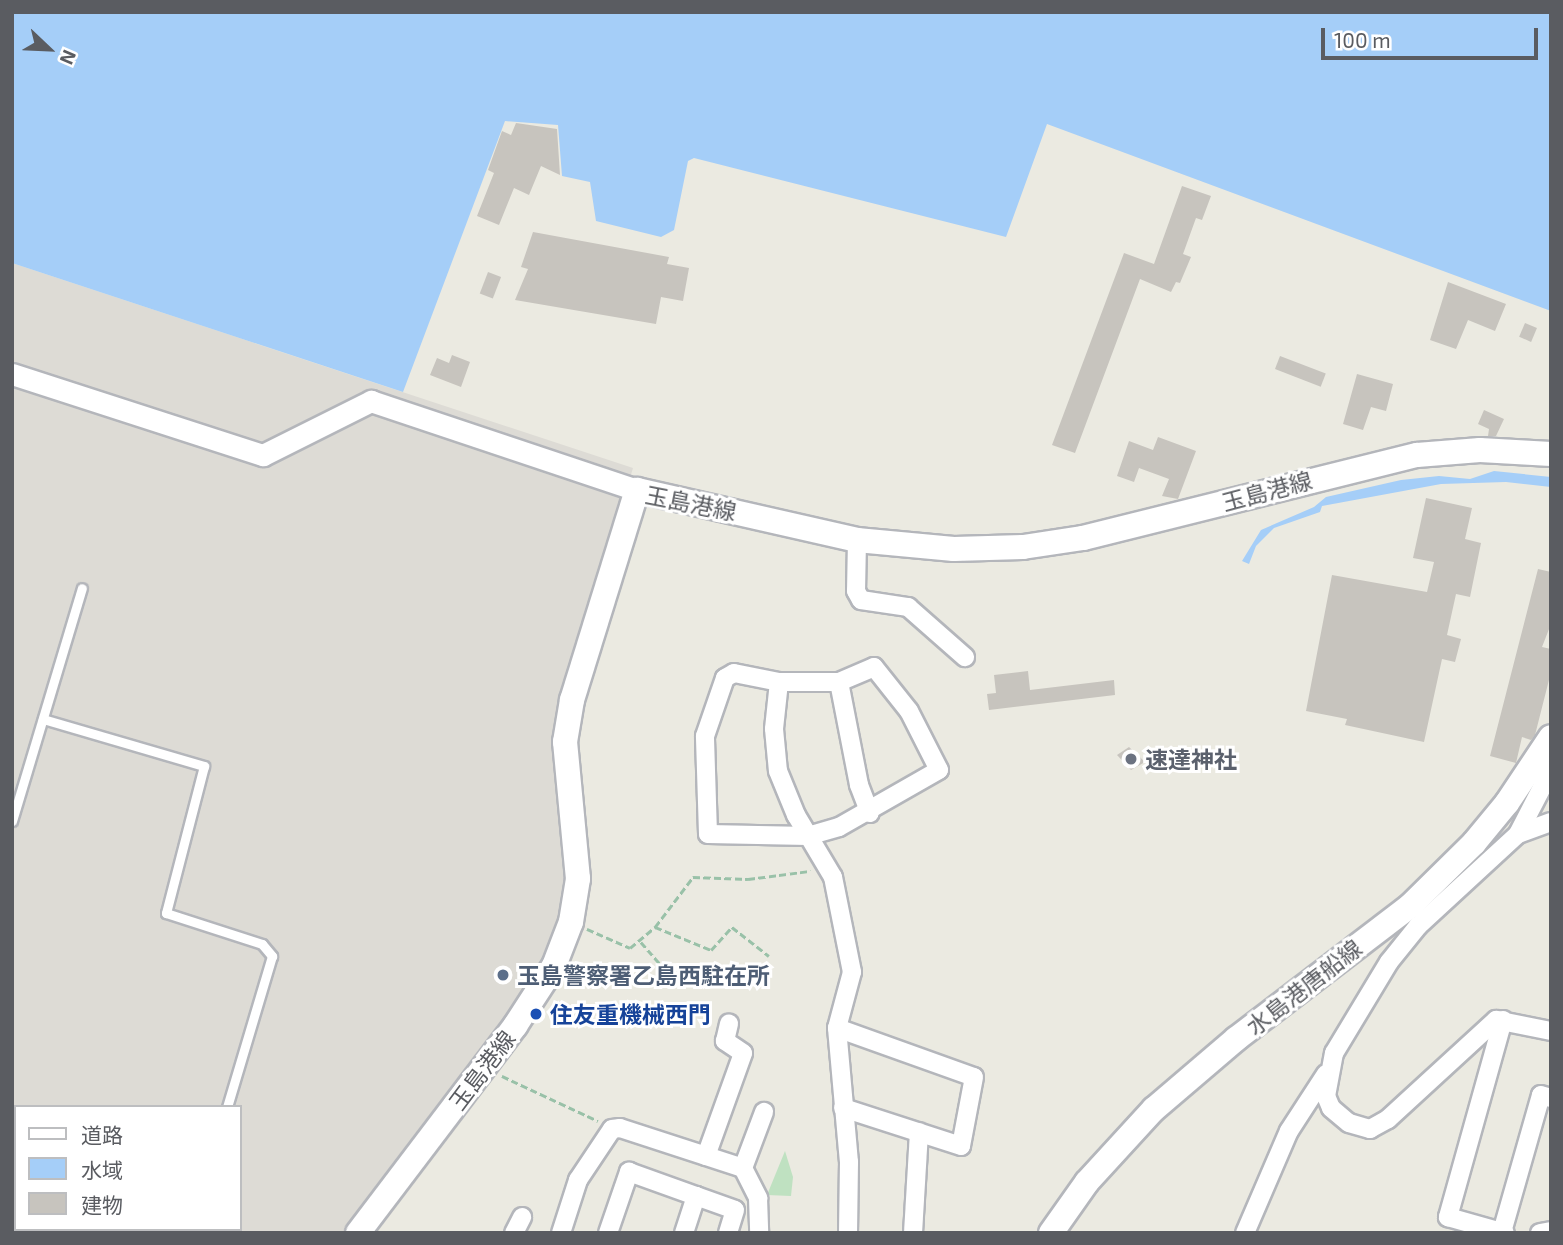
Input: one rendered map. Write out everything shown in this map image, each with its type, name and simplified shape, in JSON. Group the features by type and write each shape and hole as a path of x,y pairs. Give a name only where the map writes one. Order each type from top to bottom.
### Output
{"main road":[{"name":"玉島港線","path":"358,1233 483,1068 554,966 571,922 578,879 565,742 572,700 637,490 857,540 954,549 1023,547 1083,538 1417,455 1480,450 1551,454"},
{"name":"水島港唐船線","path":"1051,1233 1087,1182 1154,1109 1236,1039 1410,906 1474,843 1507,803 1551,737"},
{"path":"1033,1233 1078,1172 1113,1134 1154,1109"},
{"path":"1068,1233 1126,1155 1154,1109"}],"street":[{"path":"12,374 263,455 371,401 637,490"},
{"path":"857,540 856,591 861,600 908,607 965,657"},
{"path":"874,667 909,711 939,770 870,813 808,836 708,834 705,736 717,691 725,678 734,673 779,682 839,682 874,667"},
{"path":"779,682 774,729 778,771 840,898 852,972 837,1028 849,1162 848,1233"},
{"path":"839,682 859,785 870,813"},
{"path":"1245,1233 1289,1132 1329,1070 1372,989 1418,926 1518,834 1551,771"},
{"path":"1518,834 1551,822"},
{"path":"1329,1070 1326,1096 1331,1108 1349,1123 1370,1129 1388,1119 1491,1024 1503,1020 1551,1031"},
{"path":"1503,1020 1448,1217 1504,1233 1541,1095 1551,1098"},
{"path":"706,1156 743,1053 725,1041 729,1023"},
{"path":"837,1028 974,1076 961,1146 843,1108"},
{"path":"743,1168 764,1112"},
{"path":"561,1233 578,1180 612,1129 743,1168 758,1198 759,1233"},
{"path":"913,1233 919,1132"},
{"path":"608,1233 629,1172 735,1210 728,1233"},
{"path":"684,1233 696,1196"},
{"path":"1541,1233 1551,1231"}],"lane":[{"path":"12,821 82,588"},
{"path":"43,719 204,766 166,913 262,944 272,956 228,1105"}],"path":[{"path":"571,922 630,948 641,942 655,927 681,889 697,875 748,879 829,872"},
{"path":"655,927 712,950 732,927 769,956"},
{"path":"641,942 659,963 661,978"},
{"path":"483,1068 612,1129"}],"shaded area":[{"path":"12,263 633,468 564,697 571,880 547,963 347,1233 12,1233"}],"green space":[{"path":"785,1151 793,1177 791,1196 767,1195"}],"water":[{"path":"12,12 1551,12 1551,311 1047,124 1006,237 694,158 688,161 674,230 661,237 596,221 590,182 562,176 558,125 505,121 403,392 12,263"},
{"path":"1494,471 1551,477 1551,487 1506,482 1441,484 1322,506 1320,512 1274,528 1256,546 1249,564 1242,561 1261,530 1314,507 1326,497 1401,480 1439,476 1470,479"}],"building":[{"path":"516,123 557,129 560,175 541,166 529,195 514,188 499,225 477,216 494,173 488,170 502,131 511,135"},
{"path":"1182,186 1211,196 1202,220 1196,218 1183,254 1191,257 1180,283 1176,282 1171,292 1140,279 1075,453 1052,445 1124,253 1154,264"},
{"path":"533,232 669,257 667,264 689,268 683,301 661,297 656,324 515,300 528,269 521,267"},
{"path":"488,272 501,277 493,298 480,293"},
{"path":"1448,282 1506,304 1495,331 1468,320 1456,349 1430,340"},
{"path":"1525,323 1537,328 1531,342 1519,337"},
{"path":"452,355 470,362 461,387 430,375 437,358 449,363"},
{"path":"1280,356 1326,374 1321,387 1275,369"},
{"path":"1357,374 1393,384 1386,411 1371,407 1363,430 1343,424"},
{"path":"1484,410 1504,419 1496,436 1488,436 1489,429 1478,424"},
{"path":"1158,437 1196,451 1178,499 1162,496 1169,479 1139,468 1134,482 1117,476 1129,441 1153,450"},
{"path":"1426,498 1472,508 1465,539 1481,543 1470,597 1456,594 1447,635 1461,639 1455,662 1442,659 1424,742 1345,725 1347,719 1306,711 1332,575 1427,592 1434,562 1413,558"},
{"path":"1538,569 1551,572 1551,624 1542,647 1551,649 1551,672 1535,735 1531,740 1522,737 1516,763 1490,756"},
{"path":"1028,671 1030,690 1114,680 1115,695 989,710 987,694 996,693 994,675"},
{"name":"速達神社","path":"1129,747 1145,762 1131,770 1117,755"}],"place":[{"name":"速達神社","path":"1131,759"},
{"name":"玉島警察署乙島西駐在所","path":"503,975"},
{"name":"住友重機械西門","path":"536,1014"}]}
